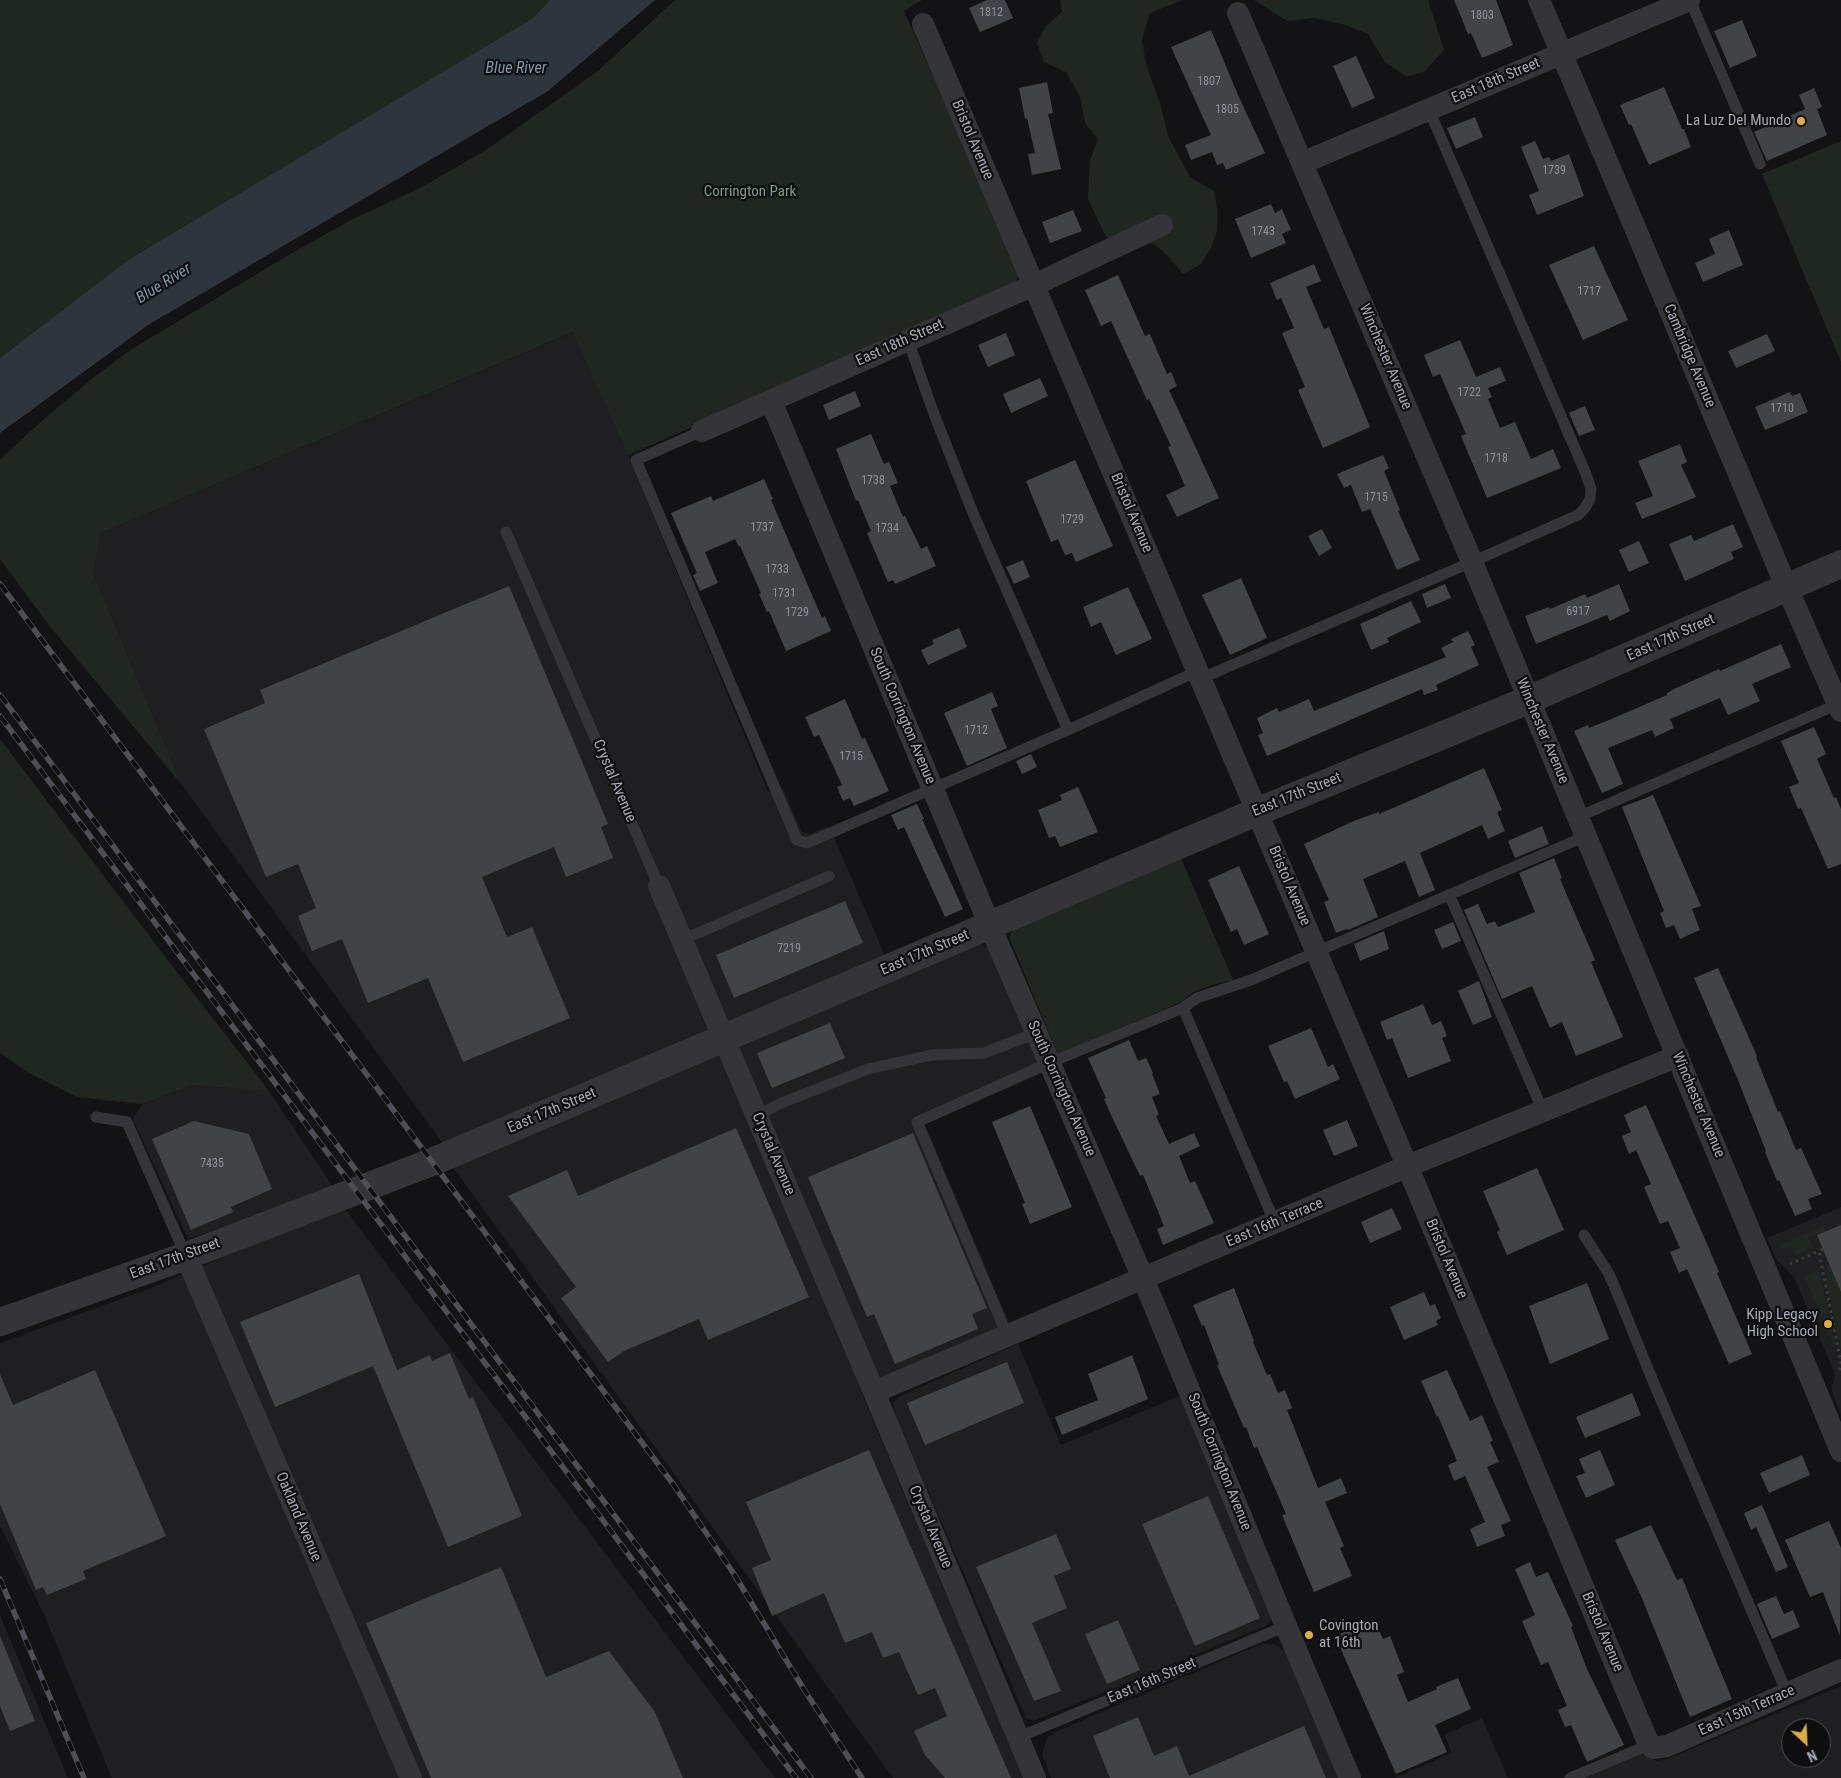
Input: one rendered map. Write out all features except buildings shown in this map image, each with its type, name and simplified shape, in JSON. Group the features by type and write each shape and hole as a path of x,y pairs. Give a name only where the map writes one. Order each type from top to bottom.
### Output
{"street":[{"name":"Cambridge Avenue","path":"1539,0 1839,707"},
{"name":"East 18th Street","path":"1302,163 1689,0"},
{"name":"Winchester Avenue","path":"1238,12 1472,562 1678,1056 1835,1420 1841,1451"},
{"name":"Bristol Avenue","path":"922,24 1408,1166 1647,1740 1652,1746"},
{"name":"East 18th Street","path":"702,431 1034,284 1162,225"},
{"name":"South Corrington Avenue","path":"771,401 990,926 1143,1278 1350,1778"},
{"name":"East 17th Street","path":"0,1322 186,1256 432,1162 1258,811 1528,700 1841,564"},
{"name":"Crystal Avenue","path":"659,886 874,1392 1035,1778"},
{"name":"East 16th Terrace","path":"874,1392 1408,1166 1678,1056"},
{"name":"Oakland Avenue","path":"186,1256 411,1778"},
{"name":"East 15th Terrace","path":"1652,1746 1666,1746 1841,1670"}],"lane":[{"path":"1689,0 1760,164"},
{"path":"933,789 1068,730 1472,562 1578,514 1585,508 1590,499 1591,489 1586,474 1429,110"},
{"path":"908,340 934,414 973,513 1068,730"},
{"name":"East 18th Street","path":"702,431 636,460 797,840 806,843 933,789"},
{"name":"Crystal Avenue","path":"506,532 659,886"},
{"path":"1007,1335 917,1122 1049,1062 1184,1008 1197,998 1251,980 1316,950 1449,894 1582,826 1839,707"},
{"path":"682,940 829,876"},
{"path":"1449,894 1543,1111"},
{"path":"1184,1008 1275,1223"},
{"path":"757,1116 779,1104 868,1069 932,1055 984,1053 1036,1033"},
{"path":"96,1117 127,1122 186,1256"},
{"path":"1584,1235 1609,1274 1787,1693"},
{"name":"East 16th Street","path":"1019,1737 1286,1626"},
{"path":"1570,1778 1652,1746"}],"path":[{"path":"1790,1264 1823,1250"},
{"path":"1819,1252 1841,1363 1839,1372"}],"shaded area":[{"path":"574,332 628,455 768,792 783,789 802,832 810,834 829,826 886,958 443,1144 182,785 93,573 101,533"},
{"path":"977,943 988,948 1043,1073 925,1124 1010,1325 859,1387 1024,1778 893,1778 453,1167"},
{"path":"193,1085 269,1091 334,1188 188,1239 133,1119 142,1104"},
{"name":"Kipp Legacy High School","path":"1841,1207 1841,1415 1831,1389 1835,1376 1834,1372 1794,1277 1777,1260 1767,1238"},
{"path":"345,1209 775,1778 112,1778 45,1617 0,1526 0,1343 151,1288 270,1237"},
{"path":"1018,1344 1061,1445 1182,1395 1272,1619 1265,1626 1034,1721 1026,1718 896,1417 893,1404 898,1397"},
{"path":"0,1615 68,1778 0,1778"},
{"path":"1265,1644 1274,1644 1287,1654 1339,1778 1051,1778 1042,1755 1047,1738 1055,1732"},
{"path":"1841,1686 1841,1778 1564,1778 1640,1746 1646,1756 1656,1761 1670,1758"},
{"path":"1482,1718 1508,1778 1394,1778 1452,1753 1444,1735"}],"green space":[{"path":"0,0 550,0 533,18 128,260 0,358"},
{"name":"Corrington Park","path":"675,0 922,0 904,11 1016,261 1019,270 1017,280 1009,289 628,455 573,332 101,533 93,573 182,785 48,624 0,559 0,460 36,426 94,377 132,349 351,220 422,187 486,150 598,71"},
{"path":"1060,0 1183,0 1150,13 1142,39 1146,64 1161,106 1168,136 1190,177 1214,191 1218,214 1217,231 1211,248 1200,265 1183,274 1168,256 1154,244 1106,237 1088,199 1090,160 1098,139 1085,123 1080,96 1066,72 1044,62 1037,43 1046,26 1062,12"},
{"path":"1254,0 1428,0 1444,50 1425,71 1407,77 1385,62 1368,34 1346,25 1315,18 1287,21"},
{"path":"1841,141 1841,362 1762,174"},
{"path":"0,739 269,1091 193,1085 142,1104 77,1097 27,1072 0,1053"},
{"path":"1181,858 1233,980 1211,985 1192,993 1181,1002 1058,1054 1010,939 1011,933 1015,928"},
{"path":"1824,1226 1826,1231 1808,1237 1813,1248 1795,1256 1791,1247 1781,1249 1779,1245"},
{"path":"1830,1266 1841,1292 1841,1351 1824,1269"},
{"path":"1819,1269 1836,1351 1804,1276"}],"water":[{"name":"Blue River","path":"550,0 655,0 548,91 148,325 0,433 0,358 128,260 533,18"}],"railway":[{"path":"0,584 673,1484 734,1574 803,1688 862,1778"},
{"path":"0,695 811,1778"},
{"path":"0,716 796,1778"},
{"path":"0,1579 84,1778"}],"place":[{"name":"La Luz Del Mundo","path":"1801,121"},
{"name":"Kipp Legacy High School","path":"1828,1324"},
{"name":"Covington at 16th","path":"1309,1635"}]}
